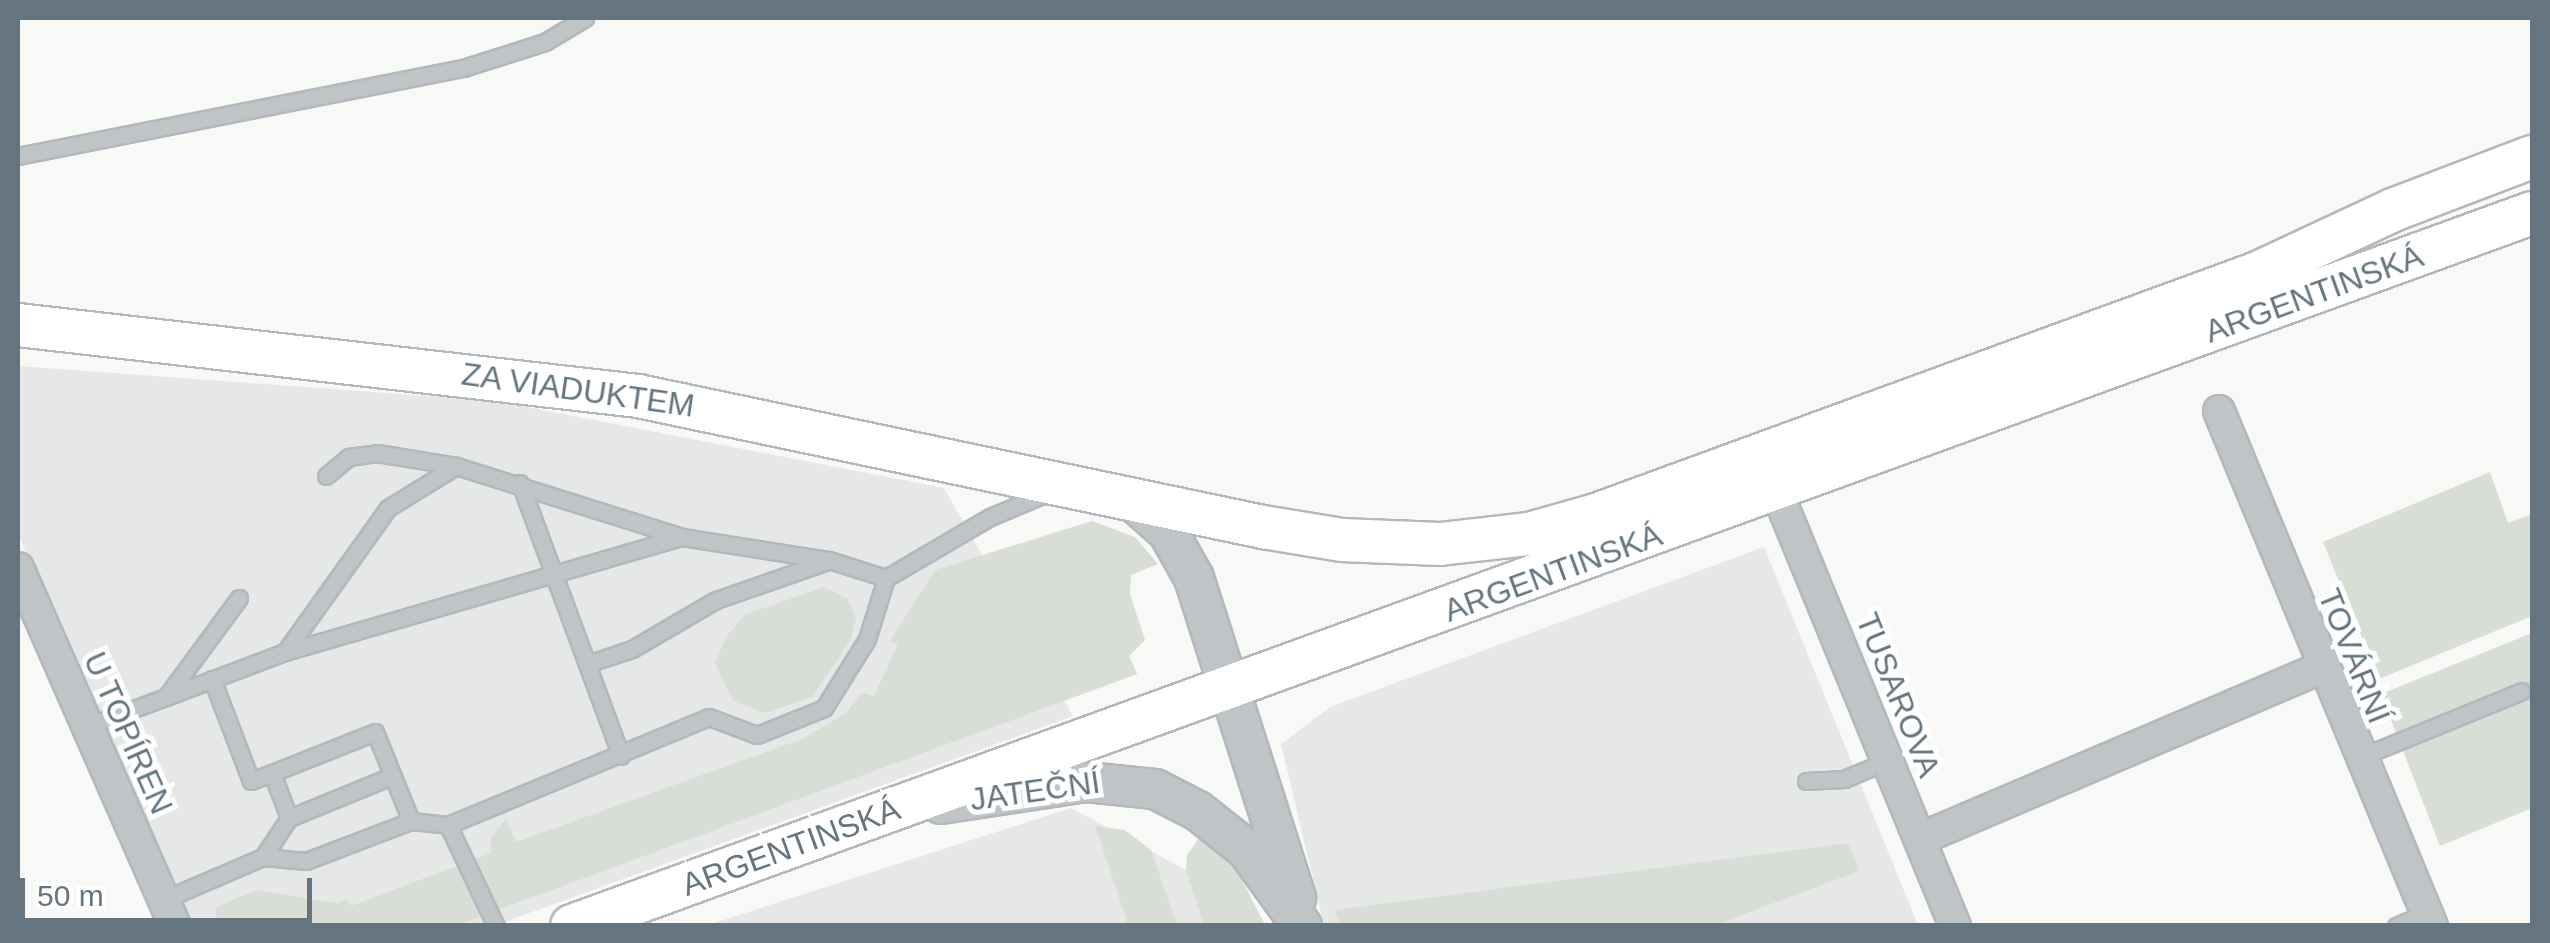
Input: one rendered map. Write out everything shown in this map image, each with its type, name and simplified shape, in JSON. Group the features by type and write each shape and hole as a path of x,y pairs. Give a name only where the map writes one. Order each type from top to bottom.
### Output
{"main road":[{"name":"ARGENTINSKÁ","path":"1132,500 1379,544 1529,534 2258,273 2393,210 2532,157"},
{"name":"ARGENTINSKÁ","path":"572,926 1776,492 2532,213"},
{"name":"ZA VIADUKTEM","path":"18,325 638,396 1132,500"}],"street":[{"name":"TOVÁRNÍ","path":"2218,411 2358,758 2429,919"},
{"name":"TUSAROVA","path":"1776,492 1956,926"},
{"name":"JATEČNÍ","path":"1132,500 1180,550 1230,689 1303,926"},
{"name":"U TOPÍREN","path":"18,568 169,913"},
{"path":"1920,839 2321,668"},
{"name":"JATEČNÍ","path":"889,812 1086,782 1155,789 1198,811 1247,850 1303,926"}],"lane":[{"path":"18,156 463,68 545,42 585,18"},
{"path":"326,476 349,457 377,453 456,466 682,537 829,560 886,578"},
{"path":"285,652 388,508 456,466"},
{"path":"520,483 622,756"},
{"path":"263,857 306,862 411,821 448,825 709,718 757,735 824,708 867,639 886,578 990,517 1064,488"},
{"path":"88,726 285,652 682,537"},
{"path":"587,664 632,649 716,600 829,560"},
{"path":"166,697 239,598"},
{"path":"212,680 252,781 375,732 411,821"},
{"path":"2358,758 2522,691"},
{"path":"1806,781 1844,779 1888,761"},
{"path":"272,773 289,818"},
{"path":"169,913 263,857 289,818 392,776"},
{"path":"448,825 496,926"},
{"path":"2396,926 2429,919"}],"shaded area":[{"path":"18,366 497,401 944,488 1073,716 496,925 194,925 18,534"},
{"path":"2490,472 2508,523 2532,514 2532,616 2379,679 2323,542"},
{"path":"1092,521 1135,537 1158,564 1131,575 1130,594 1145,640 1129,656 1137,674 457,925 214,926 217,907 256,890 336,903 347,899 351,906 491,853 491,838 506,819 516,842 802,739 846,713 862,693 874,696 898,644 890,641 935,570"},
{"path":"1764,547 1918,925 1324,925 1281,744 1330,707"},
{"path":"824,587 848,599 856,619 850,641 812,697 765,713 733,701 715,663 726,637 744,615"},
{"path":"2532,633 2532,808 2440,846 2381,694"},
{"path":"1071,808 1199,877 1233,926 705,926"},
{"path":"1095,826 1125,830 1151,850 1177,925 1128,925"},
{"path":"1202,834 1238,872 1265,925 1204,925 1186,871 1187,855"},
{"path":"1849,843 1859,871 1716,925 1341,926 1335,910"}]}
